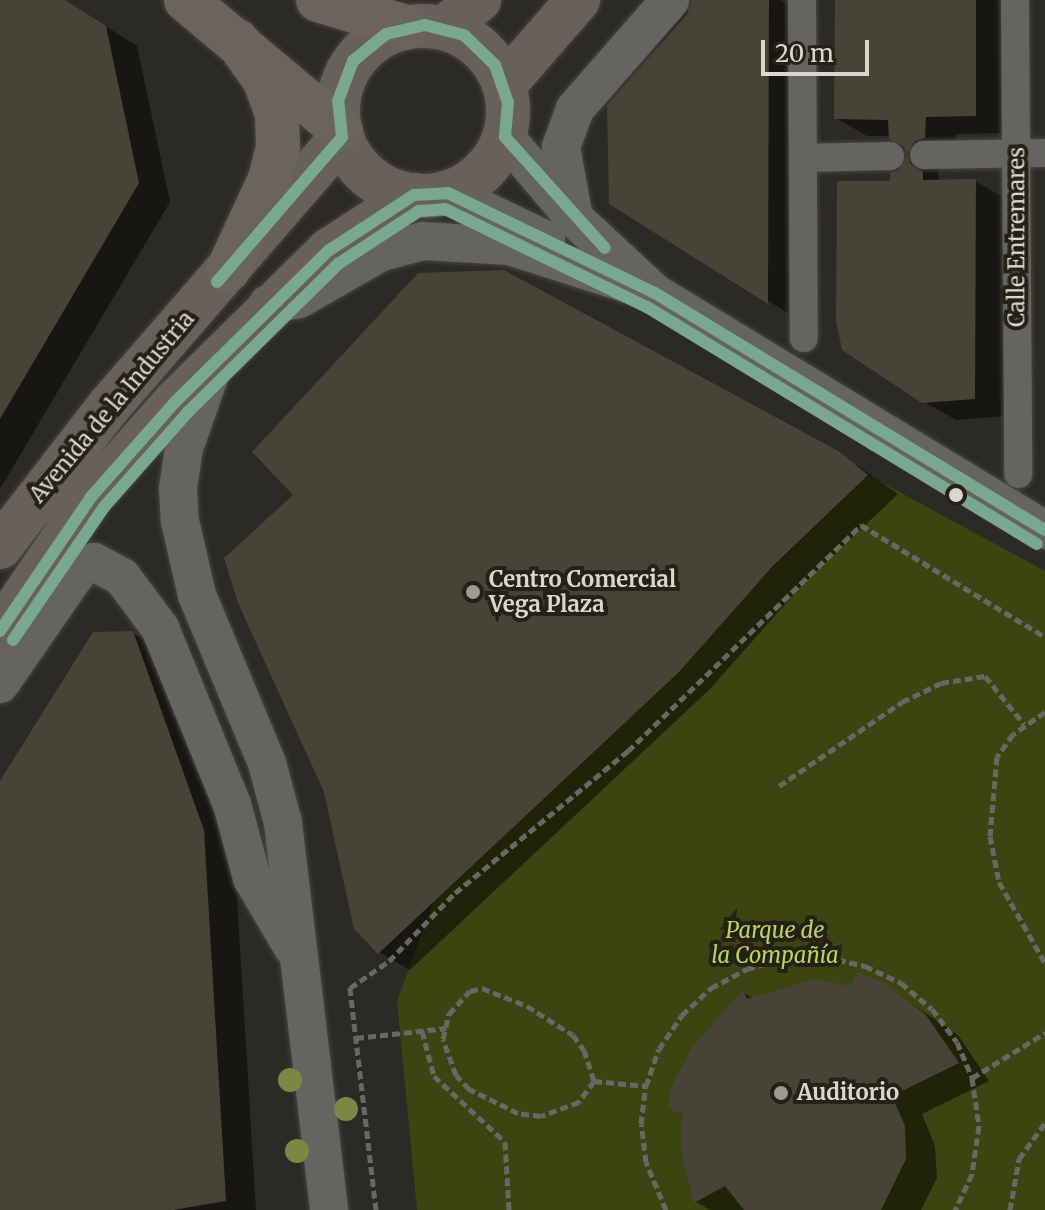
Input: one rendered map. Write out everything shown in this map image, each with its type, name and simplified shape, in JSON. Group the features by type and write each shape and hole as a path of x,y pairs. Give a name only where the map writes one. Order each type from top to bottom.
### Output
{"highway":[{"path":"186,0 342,134"},
{"path":"318,0 425,27"},
{"path":"228,270 270,179 278,146 277,114 264,79 237,41"}],"main road":[{"path":"425,27 481,48 504,85 505,137 483,172 431,194 394,191 362,170 342,134 338,101 353,61 368,45 425,27 479,0"},
{"path":"504,85 578,0"},
{"name":"Avenida de la Industria","path":"0,547 109,406 342,134"},
{"name":"Avenida de la Industria","path":"0,631 91,497 268,304 328,251 431,194"}],"street":[{"path":"575,219 561,147 575,109 670,0"},
{"path":"802,0 804,338"},
{"name":"Calle Entremares","path":"1015,0 1018,474"},
{"path":"505,137 575,219 655,293"},
{"path":"924,155 1045,153"},
{"path":"803,158 890,156"},
{"path":"431,194 655,293 1045,530"},
{"path":"268,304 318,292 381,252 438,241 509,246 655,293"},
{"path":"215,360 184,448 178,488 197,595 267,763 292,885 329,1210"},
{"path":"0,684 70,578 94,562 110,566 142,597 172,659 232,804 252,878 301,960"},
{"path":"172,659 216,639"},
{"path":"187,695 232,675"},
{"path":"252,878 273,887 292,885"}],"path":[{"path":"376,1210 350,988 389,961 455,893 566,807 649,732 861,525 1045,637"},
{"path":"779,786 902,702 941,683 985,676 1024,724"},
{"path":"1045,712 1024,724 997,757 990,836 999,882 1045,963"},
{"path":"666,1210 646,1162 641,1124 646,1086 659,1049 682,1015 711,988 747,969 785,958 839,960 901,983 941,1020 972,1078 979,1126 972,1174 955,1210"},
{"path":"470,991 502,995 573,1035 584,1050 594,1081 579,1102 557,1112 518,1113 480,1096 456,1075 447,1060 446,1028 456,1004 470,991"},
{"path":"356,1038 446,1028"},
{"path":"422,1031 434,1076 505,1142 509,1210"},
{"path":"972,1078 1045,1033"},
{"path":"594,1081 646,1086"},
{"path":"1010,1210 1019,1159 1045,1123"}],"green space":[{"name":"Parque de la Compañía","path":"868,475 1045,571 1045,1210 417,1210 397,1001 435,898"}],"building":[{"path":"0,0 65,0 106,26 139,183 0,419"},
{"path":"692,0 769,0 768,304 609,204 607,105 687,14"},
{"path":"835,0 976,0 976,116 926,117 925,138 915,141 907,154 910,164 923,172 923,180 976,179 975,399 922,403 842,350 836,321 837,181 890,181 890,173 899,170 907,156 904,147 889,139 888,120 834,119"},
{"path":"504,270 840,452 868,475 772,567 679,672 378,954 354,929 324,792 238,603 224,558 293,495 252,452 418,273"},
{"path":"133,631 204,830 226,1201 173,1210 0,1210 0,781 93,632"},
{"name":"Auditorio","path":"857,972 883,982 926,1015 959,1063 892,1096 905,1126 906,1159 881,1210 744,1210 725,1186 694,1203 681,1150 682,1114 668,1109 671,1087 693,1046 743,990 747,999 814,979 850,986"}],"transit line":[{"path":"342,137 338,101 353,61 386,34 425,25 464,35 495,65 508,102 505,137"},
{"path":"217,282 342,137"},
{"path":"505,137 605,248"},
{"path":"0,631 91,497 176,401 328,251 414,195 448,193 655,293 1045,530"},
{"path":"13,640 104,507 188,412 338,264 419,211 445,209 647,307 1037,544"}],"place":[{"name":"Centro Comercial Vega Plaza","path":"473,592"},
{"name":"Auditorio","path":"781,1093"}]}
